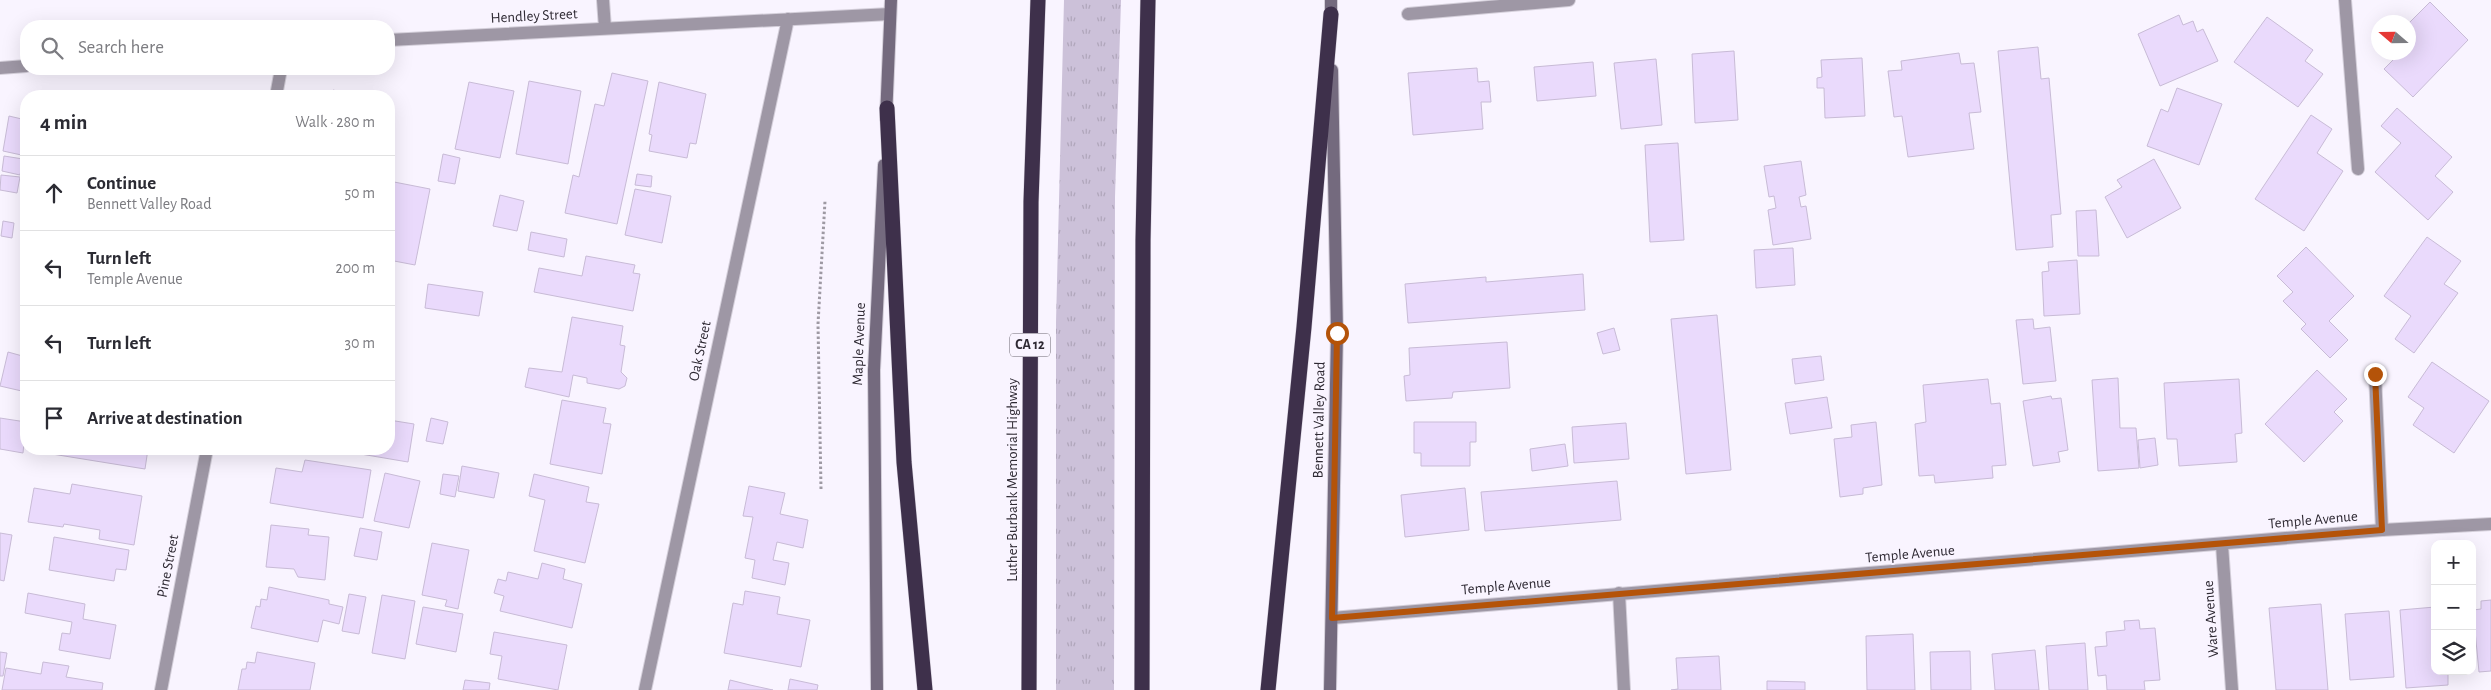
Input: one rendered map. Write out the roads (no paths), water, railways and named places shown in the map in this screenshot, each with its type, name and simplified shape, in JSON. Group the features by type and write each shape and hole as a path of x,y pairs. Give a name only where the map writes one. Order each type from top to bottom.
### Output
{"highway":[{"name":"Luther Burbank Memorial Highway","path":"1029,690 1031,212 1038,0"},
{"path":"1142,690 1143,240 1148,0"},
{"path":"1268,690 1303,336 1331,7"},
{"path":"887,108 904,462 925,690"}],"main road":[{"name":"Maple Avenue","path":"877,690 874,370 891,0"},
{"name":"Bennett Valley Road","path":"1330,690 1337,333 1331,7"}],"street":[{"path":"603,0 605,28"},
{"path":"1408,14 1569,0"},
{"path":"2345,0 2358,169"},
{"name":"Hendley Street","path":"395,40 890,14"},
{"name":"Oak Street","path":"645,690 788,19"},
{"path":"0,68 20,66"},
{"path":"277,90 280,75"},
{"path":"2375,374 2382,530"},
{"name":"Pine Street","path":"161,690 206,455"},
{"name":"Temple Avenue","path":"1332,618 2222,545 2382,530 2491,524"},
{"name":"Ware Avenue","path":"2222,545 2232,690"},
{"path":"1619,593 1624,690"}]}
